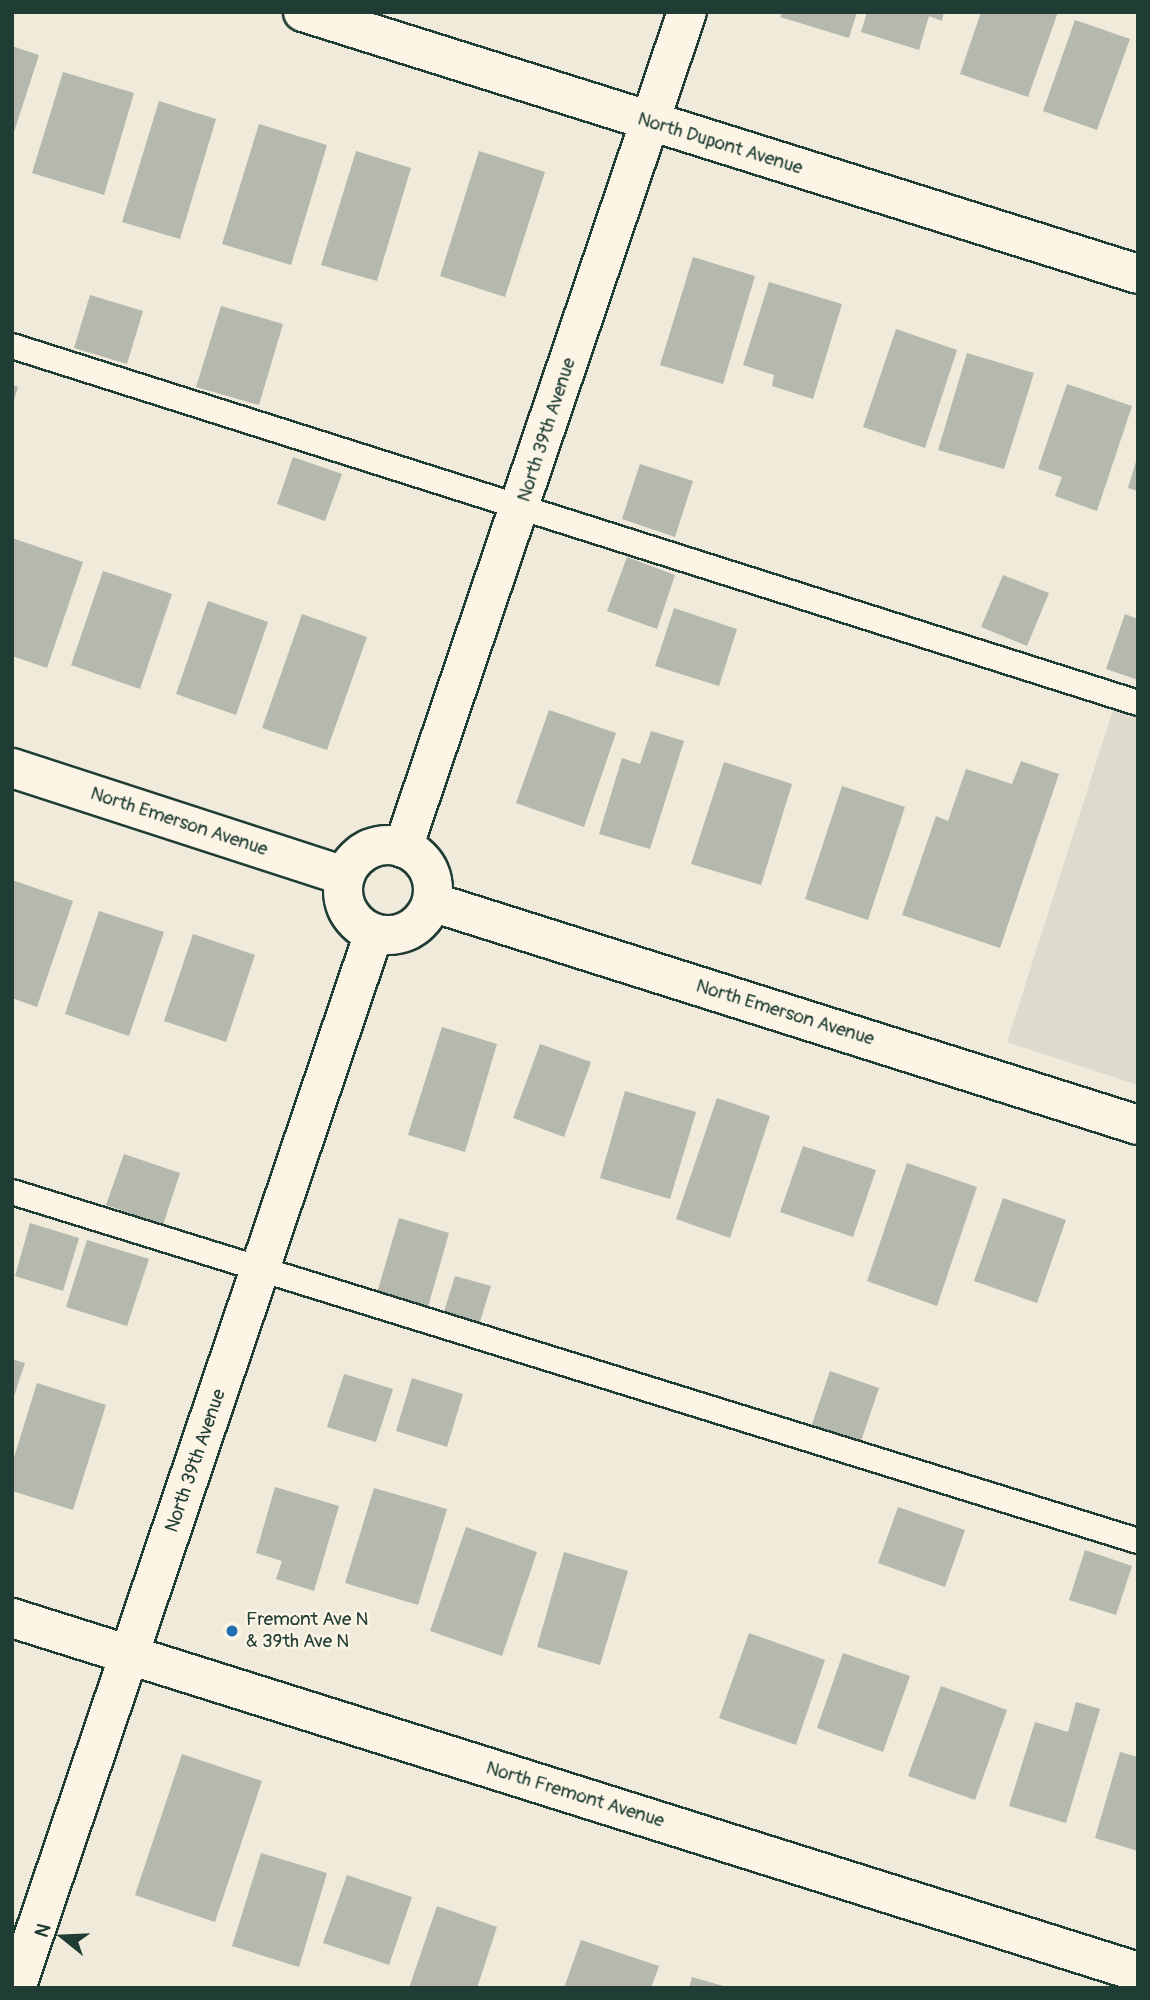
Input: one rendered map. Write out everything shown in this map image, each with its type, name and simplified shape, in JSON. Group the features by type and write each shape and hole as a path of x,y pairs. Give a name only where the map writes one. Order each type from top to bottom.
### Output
{"street":[{"name":"North Dupont Avenue","path":"303,12 1138,274"},
{"name":"North 39th Avenue","path":"403,848 521,508 687,12"},
{"name":"North Emerson Avenue","path":"12,768 345,876"},
{"path":"403,848 429,869 432,902 419,924 407,932 374,933 347,909 345,876 351,864 369,849 403,848"},
{"name":"North Emerson Avenue","path":"432,902 1138,1125"},
{"name":"North 39th Avenue","path":"16,1988 374,933"},
{"name":"North Fremont Avenue","path":"12,1618 1138,1972"}],"lane":[{"path":"12,346 1138,702"},
{"path":"12,1192 1138,1541"}],"shaded area":[{"path":"1121,685 1138,690 1138,1085 1007,1042"}],"building":[{"path":"782,12 857,12 849,38 780,17"},
{"path":"867,12 944,12 942,21 929,16 919,50 861,32"},
{"path":"981,12 1058,12 1028,97 960,74"},
{"path":"1075,20 1130,39 1097,130 1043,111"},
{"path":"12,46 39,55 13,135 12,135"},
{"path":"63,72 134,93 104,195 32,173"},
{"path":"159,101 216,119 180,239 122,222"},
{"path":"259,124 327,145 291,265 222,244"},
{"path":"356,151 411,168 377,281 321,265"},
{"path":"479,151 545,172 505,297 440,276"},
{"path":"693,257 755,276 723,384 660,365"},
{"path":"769,282 842,304 813,399 772,386 774,375 743,365"},
{"path":"90,295 143,311 127,364 74,348"},
{"path":"221,306 283,324 259,405 196,387"},
{"path":"896,329 957,350 925,448 863,427"},
{"path":"967,353 1034,373 1004,469 938,450"},
{"path":"1067,384 1132,406 1097,511 1055,496 1062,477 1038,469"},
{"path":"12,385 18,387 13,403 12,403"},
{"path":"293,457 342,474 325,521 277,504"},
{"path":"1138,458 1138,491 1128,488"},
{"path":"640,464 693,481 675,537 622,519"},
{"path":"12,538 83,562 47,668 12,656"},
{"path":"627,557 675,575 657,629 607,611"},
{"path":"103,571 172,594 140,689 71,665"},
{"path":"1003,575 1049,593 1027,646 981,627"},
{"path":"208,601 268,622 236,715 176,694"},
{"path":"674,608 737,629 719,686 655,666"},
{"path":"302,614 367,637 327,750 262,728"},
{"path":"1125,614 1138,619 1138,680 1106,669"},
{"path":"549,710 616,733 584,827 516,803"},
{"path":"651,731 684,741 650,849 599,834 622,758 640,764"},
{"path":"1021,761 1059,774 1000,948 902,915 936,816 948,821 966,769 1012,784"},
{"path":"724,762 792,784 761,885 691,864"},
{"path":"842,786 905,807 868,920 805,899"},
{"path":"12,880 73,901 37,1007 12,998"},
{"path":"99,911 164,932 129,1036 65,1014"},
{"path":"193,934 255,955 226,1042 164,1021"},
{"path":"442,1027 497,1044 465,1152 408,1135"},
{"path":"540,1044 591,1062 564,1137 513,1118"},
{"path":"625,1091 696,1112 670,1199 600,1178"},
{"path":"717,1098 770,1116 730,1238 676,1219"},
{"path":"803,1146 876,1170 853,1237 780,1212"},
{"path":"124,1154 180,1173 163,1225 106,1205"},
{"path":"907,1163 977,1187 937,1306 867,1281"},
{"path":"1003,1198 1066,1220 1037,1303 974,1281"},
{"path":"399,1218 449,1233 428,1307 377,1293"},
{"path":"30,1223 79,1238 63,1291 15,1276"},
{"path":"87,1240 149,1259 127,1326 66,1307"},
{"path":"455,1276 491,1286 479,1325 443,1315"},
{"path":"12,1359 25,1363 13,1399 12,1399"},
{"path":"830,1371 879,1388 859,1447 810,1430"},
{"path":"344,1374 393,1389 376,1442 327,1427"},
{"path":"412,1378 463,1394 447,1447 396,1431"},
{"path":"37,1383 106,1405 73,1510 12,1491 12,1464"},
{"path":"275,1487 339,1506 314,1591 276,1579 282,1561 256,1553"},
{"path":"374,1488 447,1509 418,1605 345,1583"},
{"path":"898,1507 965,1530 945,1587 878,1563"},
{"path":"466,1527 537,1552 502,1656 430,1631"},
{"path":"1085,1550 1132,1566 1116,1615 1069,1600"},
{"path":"564,1552 628,1571 600,1665 537,1647"},
{"path":"749,1633 825,1660 796,1745 719,1718"},
{"path":"843,1653 910,1676 883,1752 817,1728"},
{"path":"941,1686 1007,1710 975,1800 908,1776"},
{"path":"1076,1702 1100,1709 1066,1823 1009,1806 1035,1722 1068,1732"},
{"path":"1120,1752 1138,1757 1138,1851 1095,1838"},
{"path":"182,1754 262,1781 215,1922 135,1895"},
{"path":"261,1853 327,1873 299,1967 232,1946"},
{"path":"347,1875 412,1897 389,1965 323,1943"},
{"path":"437,1906 497,1927 477,1988 409,1988"},
{"path":"581,1940 659,1966 651,1988 564,1988"},
{"path":"692,1977 727,1987 727,1988 689,1988"}],"place":[{"name":"Fremont Ave N & 39th Ave N","path":"232,1631"}]}
